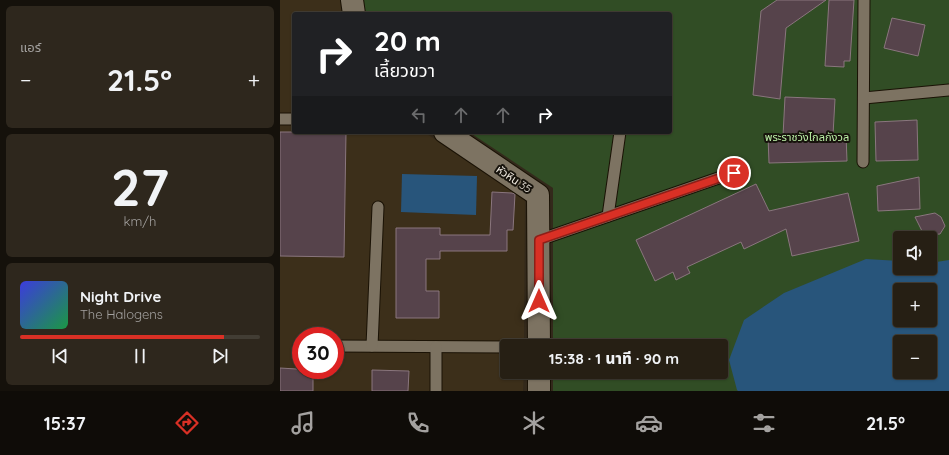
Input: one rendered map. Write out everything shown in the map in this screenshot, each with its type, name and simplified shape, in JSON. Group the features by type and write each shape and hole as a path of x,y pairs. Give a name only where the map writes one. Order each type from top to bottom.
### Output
{"street":[{"path":"352,0 354,12"},
{"name":"หัวหิน 35","path":"448,134 538,195 539,339"},
{"path":"539,379 539,391"}],"lane":[{"path":"864,0 864,162"},
{"path":"864,98 949,90"},
{"path":"280,119 292,119"},
{"path":"608,216 620,134"},
{"path":"539,240 734,173"},
{"path":"372,346 378,207"},
{"path":"344,346 500,347"},
{"path":"436,347 436,391"}],"shaded area":[{"path":"280,0 342,0 343,12 292,12 292,134 427,134 525,199 524,339 500,339 500,379 524,379 523,391 280,391"}],"green space":[{"name":"พระราชวังไกลกังวล","path":"360,0 949,0 949,391 553,391 553,379 728,379 728,339 553,339 553,188 472,134 672,134 672,12 363,12"}],"water":[{"path":"402,174 477,176 476,215 401,212"},
{"path":"866,259 893,261 893,275 937,275 937,262 949,260 949,391 738,391 729,360 744,320 784,293"}],"building":[{"path":"777,0 826,0 786,28 780,99 753,95 761,11"},
{"path":"829,0 854,0 850,61 844,61 844,67 825,66"},
{"path":"892,18 925,25 918,56 884,48"},
{"path":"785,97 835,99 833,135 846,135 847,161 769,163 768,136 783,136"},
{"path":"917,120 918,160 876,161 875,122"},
{"path":"280,132 292,132 292,134 346,134 344,257 280,256"},
{"path":"919,177 920,209 878,211 877,186"},
{"path":"756,184 769,211 848,193 859,241 792,256 786,229 744,249 741,242 687,267 690,273 676,280 673,272 655,281 636,240"},
{"path":"492,192 515,194 513,230 507,230 507,251 440,251 440,259 426,259 426,291 439,291 439,318 396,318 396,228 440,228 440,235 490,235"},
{"path":"935,213 941,217 945,226 940,234 937,234 937,231 922,231 915,217"},
{"path":"280,368 292,369 292,379 313,379 313,391 280,391"},
{"path":"372,370 409,371 408,391 372,391"}],"route":[{"path":"539,301 539,240 734,173"}]}
